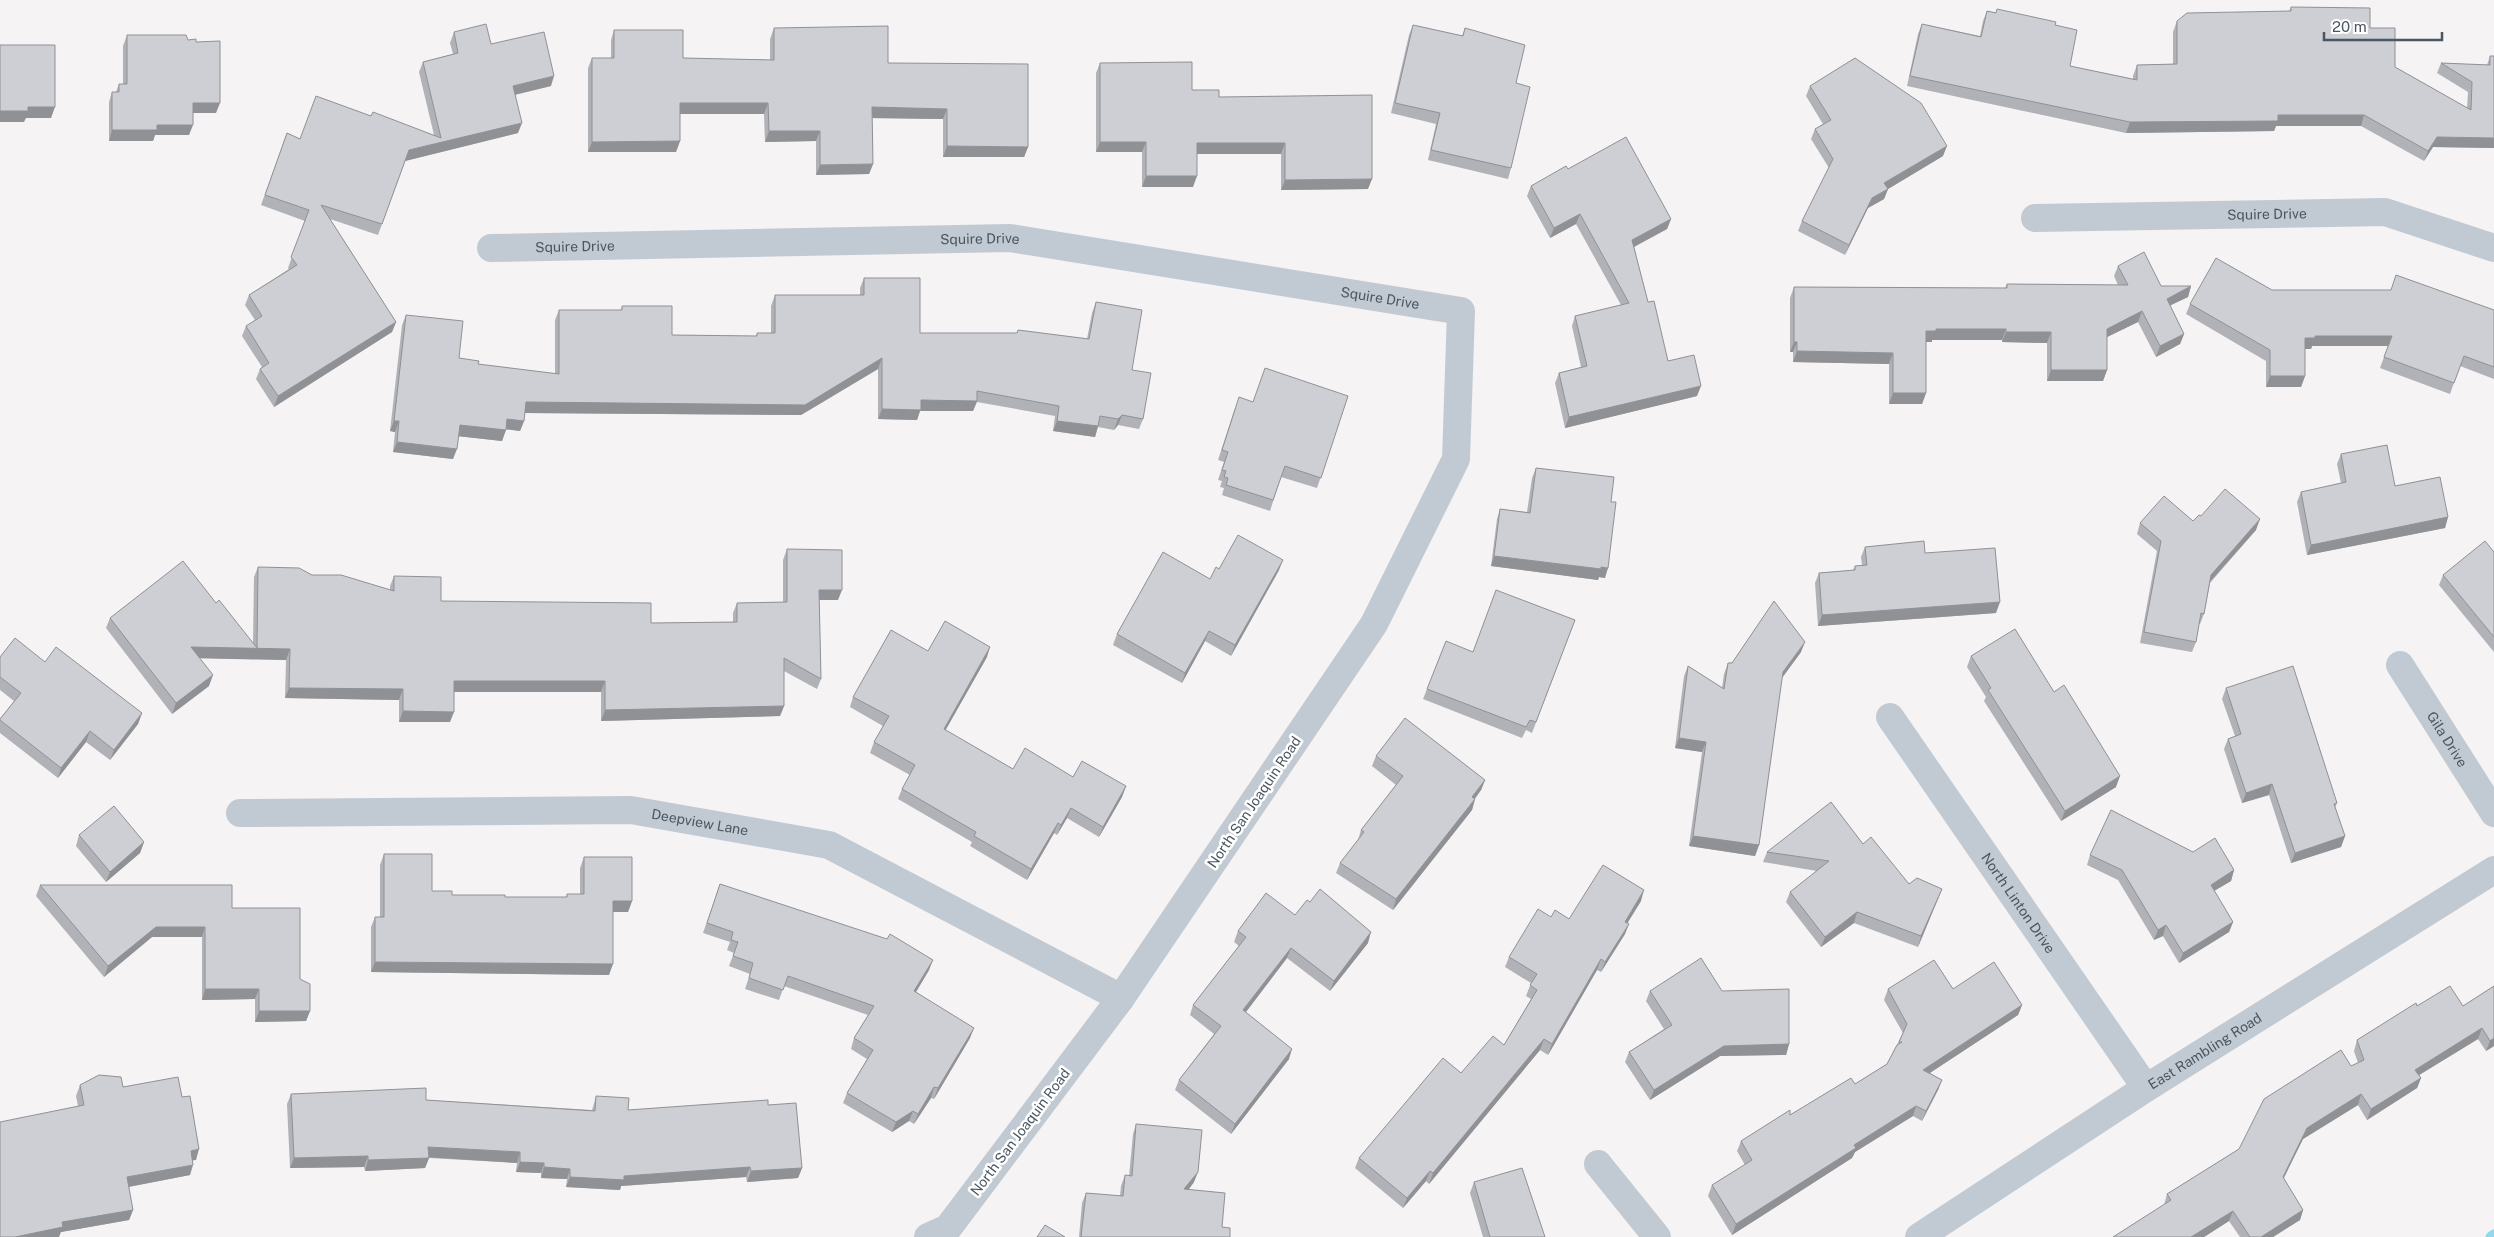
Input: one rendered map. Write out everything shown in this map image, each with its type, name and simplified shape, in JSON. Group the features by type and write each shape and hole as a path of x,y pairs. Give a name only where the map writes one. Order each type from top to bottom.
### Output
{"street":[{"name":"Squire Drive","path":"2036,218 2385,212 2494,248"},
{"name":"Squire Drive","path":"491,248 1010,238 1461,311"},
{"name":"North San Joaquin Road","path":"928,1237 948,1228 1121,998 1374,624 1456,459 1461,311"},
{"name":"Gila Drive","path":"2400,665 2494,813"},
{"name":"North Linton Drive","path":"1890,717 2146,1088"},
{"name":"Deepview Lane","path":"240,813 631,810 829,845 1121,998"},
{"name":"East Rambling Road","path":"1919,1237 2146,1088 2494,870"},
{"path":"1598,1164 1657,1237"}],"building":[{"path":"2291,7 2370,8 2370,28 2395,28 2395,67 2471,110 2472,82 2441,63 2490,65 2490,56 2494,56 2494,138 2437,137 2428,151 2364,115 2278,115 2278,121 2130,122 1910,76 1922,24 1981,37 1987,11 1996,13 1997,9 2056,22 2055,25 2077,30 2070,66 2137,80 2137,65 2177,64 2177,21 2187,13 2291,11"},
{"path":"486,24 491,44 544,32 554,76 513,86 522,123 409,150 382,224 321,205 396,322 278,396 260,369 269,363 246,326 262,316 249,295 297,265 291,257 309,210 265,195 287,133 300,139 316,96 371,116 373,112 441,138 423,62 458,53 454,32"},
{"path":"1413,25 1463,36 1465,28 1525,45 1516,83 1530,87 1511,168 1431,150 1440,113 1395,103"},
{"path":"888,26 888,63 1028,64 1028,147 947,146 947,109 872,107 873,164 820,165 820,131 769,131 768,103 680,103 680,141 592,142 592,58 614,58 614,30 683,30 683,58 774,60 774,28"},
{"path":"127,35 186,35 188,40 196,39 196,42 220,41 220,103 193,103 193,125 157,125 157,130 112,130 112,92 119,92 119,84 127,84"},
{"path":"0,45 55,45 55,107 28,107 28,111 0,111"},
{"path":"1855,58 1921,103 1947,146 1884,183 1888,189 1872,198 1849,245 1802,221 1833,159 1815,129 1831,120 1810,86"},
{"path":"1192,62 1192,90 1219,90 1219,97 1372,95 1372,179 1285,180 1285,143 1197,143 1197,176 1146,176 1146,142 1100,142 1100,63"},
{"path":"1626,137 1671,219 1632,240 1648,302 1654,301 1668,361 1694,355 1701,386 1569,417 1559,373 1587,366 1575,316 1629,303 1580,214 1554,228 1531,186 1566,166 1568,169"},
{"path":"2144,252 2161,286 2191,286 2167,299 2184,334 2160,346 2142,311 2107,329 2107,370 2051,370 2051,332 2006,332 2006,329 1936,329 1936,331 1926,331 1926,393 1893,393 1893,353 1797,351 1797,342 1794,342 1794,287 2007,288 2007,284 2128,285 2118,266"},
{"path":"2216,258 2272,290 2391,290 2396,275 2494,310 2494,367 2464,356 2454,383 2384,357 2392,336 2315,336 2315,338 2305,338 2305,376 2270,376 2270,350 2190,304"},
{"path":"864,278 920,278 920,333 1017,333 1018,330 1089,339 1096,302 1142,310 1132,370 1151,373 1143,419 1122,415 1118,419 1100,416 1098,426 1057,421 1059,406 977,391 977,401 921,400 921,410 882,409 882,358 805,405 526,402 524,421 507,419 506,430 460,425 457,449 397,442 399,421 394,421 406,315 463,321 459,358 479,361 478,364 559,374 559,310 622,310 622,306 672,306 672,335 757,336 757,333 775,333 775,295 864,295"},
{"path":"1265,368 1348,396 1321,478 1285,466 1273,500 1226,485 1228,478 1224,477 1226,471 1222,470 1228,452 1222,450 1239,397 1253,402"},
{"path":"2387,445 2395,486 2440,477 2448,517 2311,545 2301,492 2346,482 2341,454"},
{"path":"1536,468 1614,477 1611,502 1616,502 1608,568 1601,567 1601,569 1494,556 1500,509 1530,513"},
{"path":"2225,489 2260,519 2211,575 2204,614 2201,613 2196,642 2144,632 2161,541 2140,523 2164,496 2193,521 2199,515 2201,516"},
{"path":"1238,535 1283,560 1235,645 1209,631 1185,673 1117,634 1163,552 1210,579 1216,567 1219,569"},
{"path":"1924,541 1925,553 1995,548 2000,602 1822,615 1819,573 1855,570 1855,566 1867,565 1865,547"},
{"path":"2485,541 2494,552 2494,637 2443,575"},
{"path":"787,549 842,550 842,590 819,590 821,679 784,658 784,706 605,710 605,681 454,681 454,712 403,711 403,689 289,688 290,649 191,647 213,675 176,703 110,618 183,561 216,603 219,600 257,648 258,567 299,568 312,575 341,575 394,591 394,576 441,577 441,601 651,603 651,623 737,622 737,603 787,602"},
{"path":"1496,590 1575,620 1536,722 1530,720 1526,727 1427,689 1446,641 1473,652"},
{"path":"1774,601 1805,642 1783,672 1759,845 1693,836 1706,742 1679,738 1688,666 1724,689 1728,663 1732,663"},
{"path":"945,621 990,647 944,729 1013,769 1025,748 1073,777 1082,761 1126,786 1103,827 1071,808 1061,825 1058,823 1031,869 974,836 976,832 902,789 915,765 874,742 889,716 853,697 891,630 928,651"},
{"path":"2015,629 2054,692 2064,685 2120,776 2065,811 1988,690 1991,688 1971,656"},
{"path":"15,638 45,662 56,647 142,713 114,750 90,731 61,768 0,720 21,693 0,677 0,657"},
{"path":"2293,666 2337,803 2334,804 2345,836 2295,853 2272,784 2246,793 2228,739 2241,734 2226,688"},
{"path":"1405,718 1485,780 1472,797 1475,799 1396,899 1340,863 1364,832 1361,830 1403,776 1376,756"},
{"path":"1831,802 1863,844 1871,837 1909,884 1917,878 1942,889 1921,936 1857,912 1825,937 1790,892 1829,861 1767,852"},
{"path":"114,806 144,842 110,872 79,835"},
{"path":"2111,810 2193,852 2215,838 2234,870 2211,885 2233,922 2183,953 2166,925 2158,930 2122,870 2090,855"},
{"path":"384,854 432,854 432,891 452,891 452,895 505,895 505,897 567,897 567,894 584,894 584,857 632,857 632,901 613,901 613,964 375,962 375,917 384,917"},
{"path":"1603,865 1644,890 1625,922 1629,924 1605,962 1601,959 1552,1044 1544,1039 1433,1173 1430,1171 1407,1198 1359,1158 1443,1058 1461,1073 1493,1036 1504,1045 1537,990 1530,985 1537,974 1509,957 1538,909 1551,917 1555,910 1569,919"},
{"path":"720,884 887,939 890,934 933,960 914,991 974,1028 938,1088 934,1087 918,1114 913,1111 896,1122 847,1093 873,1050 854,1038 874,1006 788,976 783,990 749,978 753,963 733,956 738,942 731,940 733,932 707,923"},
{"path":"40,885 232,885 232,908 300,908 300,979 310,984 310,1011 259,1011 259,989 205,989 205,927 156,927 108,966"},
{"path":"1320,889 1371,932 1334,981 1291,948 1243,1010 1292,1049 1235,1124 1179,1080 1221,1026 1193,1005 1246,937 1238,931 1266,893 1295,915 1307,900 1310,902"},
{"path":"1701,958 1722,991 1789,989 1789,1044 1724,1046 1654,1090 1629,1052 1672,1025 1650,991"},
{"path":"1934,960 1953,989 1994,962 2022,1005 1923,1070 1942,1080 1926,1111 1916,1106 1854,1145 1856,1148 1736,1224 1712,1185 1752,1160 1741,1141 1790,1110 1790,1115 1851,1078 1855,1084 1887,1064 1897,1045 1902,1042 1899,1042 1907,1024 1888,989"},
{"path":"2450,986 2463,1006 2494,986 2494,1038 2490,1041 2482,1028 2415,1070 2421,1078 2371,1109 2361,1094 2307,1128 2283,1177 2303,1210 2261,1237 2250,1237 2233,1211 2191,1237 2113,1237 2171,1200 2167,1194 2239,1149 2264,1099 2341,1050 2351,1066 2364,1060 2357,1040 2416,1003 2417,1006"},
{"path":"99,1075 121,1077 123,1087 178,1077 182,1097 190,1096 199,1149 191,1151 193,1165 127,1177 133,1210 62,1222 63,1227 15,1237 0,1237 0,1122 84,1105 80,1085"},
{"path":"426,1088 426,1100 595,1111 596,1096 629,1098 628,1110 768,1100 768,1105 796,1103 802,1168 751,1171 750,1167 624,1176 624,1180 570,1177 570,1169 544,1167 544,1163 520,1162 520,1152 428,1147 429,1158 368,1160 368,1156 294,1158 291,1094"},
{"path":"1136,1124 1202,1130 1198,1172 1184,1189 1225,1193 1222,1227 1230,1228 1230,1237 1081,1237 1086,1193 1123,1196 1125,1175 1132,1176"},
{"path":"1522,1168 1545,1237 1490,1237 1474,1182"},
{"path":"1045,1225 1065,1237 1037,1237"}]}
